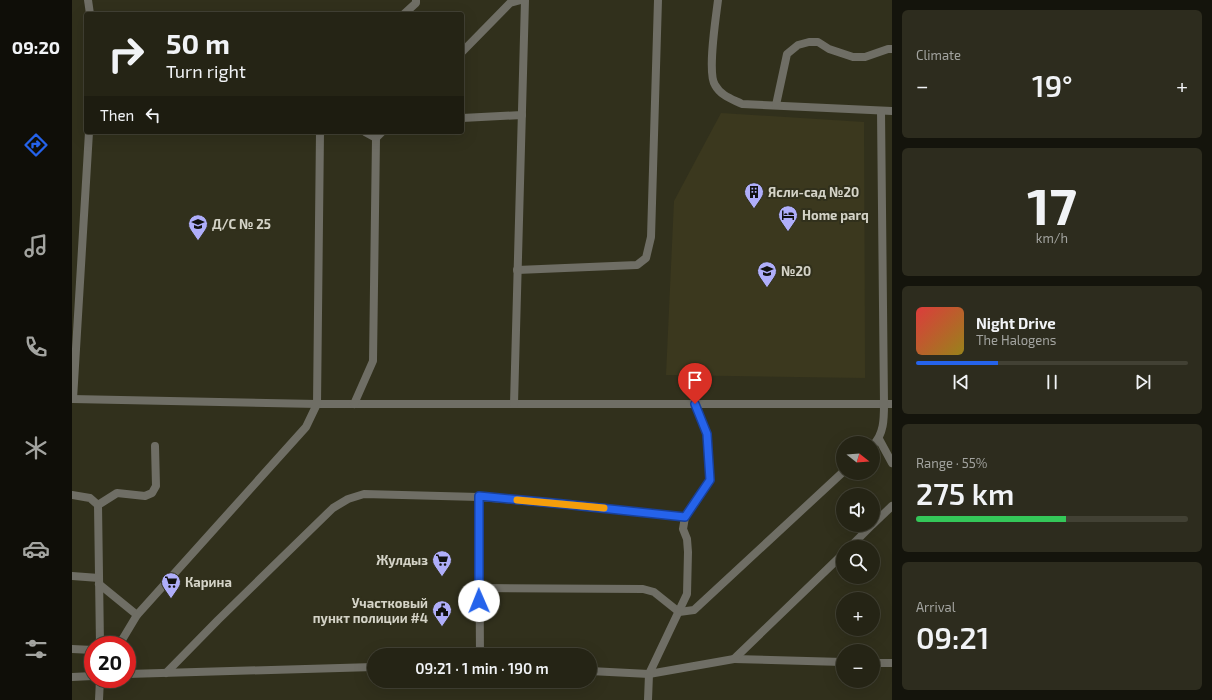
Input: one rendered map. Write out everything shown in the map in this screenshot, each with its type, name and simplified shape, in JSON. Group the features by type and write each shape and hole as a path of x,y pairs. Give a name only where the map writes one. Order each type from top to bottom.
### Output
{"lane":[{"path":"88,0 90,12"},
{"path":"406,12 416,3 416,0"},
{"path":"464,50 510,3 521,0"},
{"path":"514,404 525,0"},
{"path":"518,270 637,265 646,258 652,237 658,0"},
{"path":"718,0 711,64 714,84 725,97 742,104 892,111"},
{"path":"776,105 787,54 798,45 809,42 818,42 829,49 853,57 866,57 888,48 892,50"},
{"path":"878,436 888,404 881,111"},
{"path":"464,118 522,116"},
{"path":"89,134 72,399 317,404 888,404"},
{"path":"124,636 137,615 306,427 317,404 320,134"},
{"path":"354,404 373,361 379,135"},
{"path":"648,700 649,674 687,594 688,552 687,539 683,529 685,517 710,480 707,434 695,404"},
{"path":"98,505 117,493 145,496 152,493 156,486 155,446"},
{"path":"880,447 892,463"},
{"path":"479,588 643,589 654,592 679,612 694,610 836,478"},
{"path":"72,494 90,498 98,505 100,636"},
{"path":"166,673 333,508 348,499 364,494 479,496 685,517"},
{"path":"479,496 480,648"},
{"path":"880,518 892,506"},
{"path":"857,540 866,532"},
{"path":"734,659 836,561"},
{"path":"72,576 99,581 137,615"},
{"path":"72,650 84,650"},
{"path":"597,671 649,674 734,659 836,662"},
{"path":"880,663 892,663"},
{"path":"136,674 367,667"},
{"path":"72,677 84,676"},
{"path":"99,700 100,688"}],"shaded area":[{"name":"№20","path":"721,113 864,122 865,378 666,375 674,201"}],"slow traffic":[{"path":"517,500 604,508"}],"place":[{"name":"Ясли-сад №20","path":"754,209"},
{"name":"Home parq","path":"788,232"},
{"name":"Д/С № 25","path":"198,241"},
{"name":"№20","path":"767,288"},
{"name":"Жулдыз","path":"442,577"},
{"name":"Карина","path":"171,599"},
{"name":"Участковый пункт полиции #4","path":"442,627"}],"route":[{"path":"479,601 479,496 685,517 710,480 707,434 695,404"}]}
